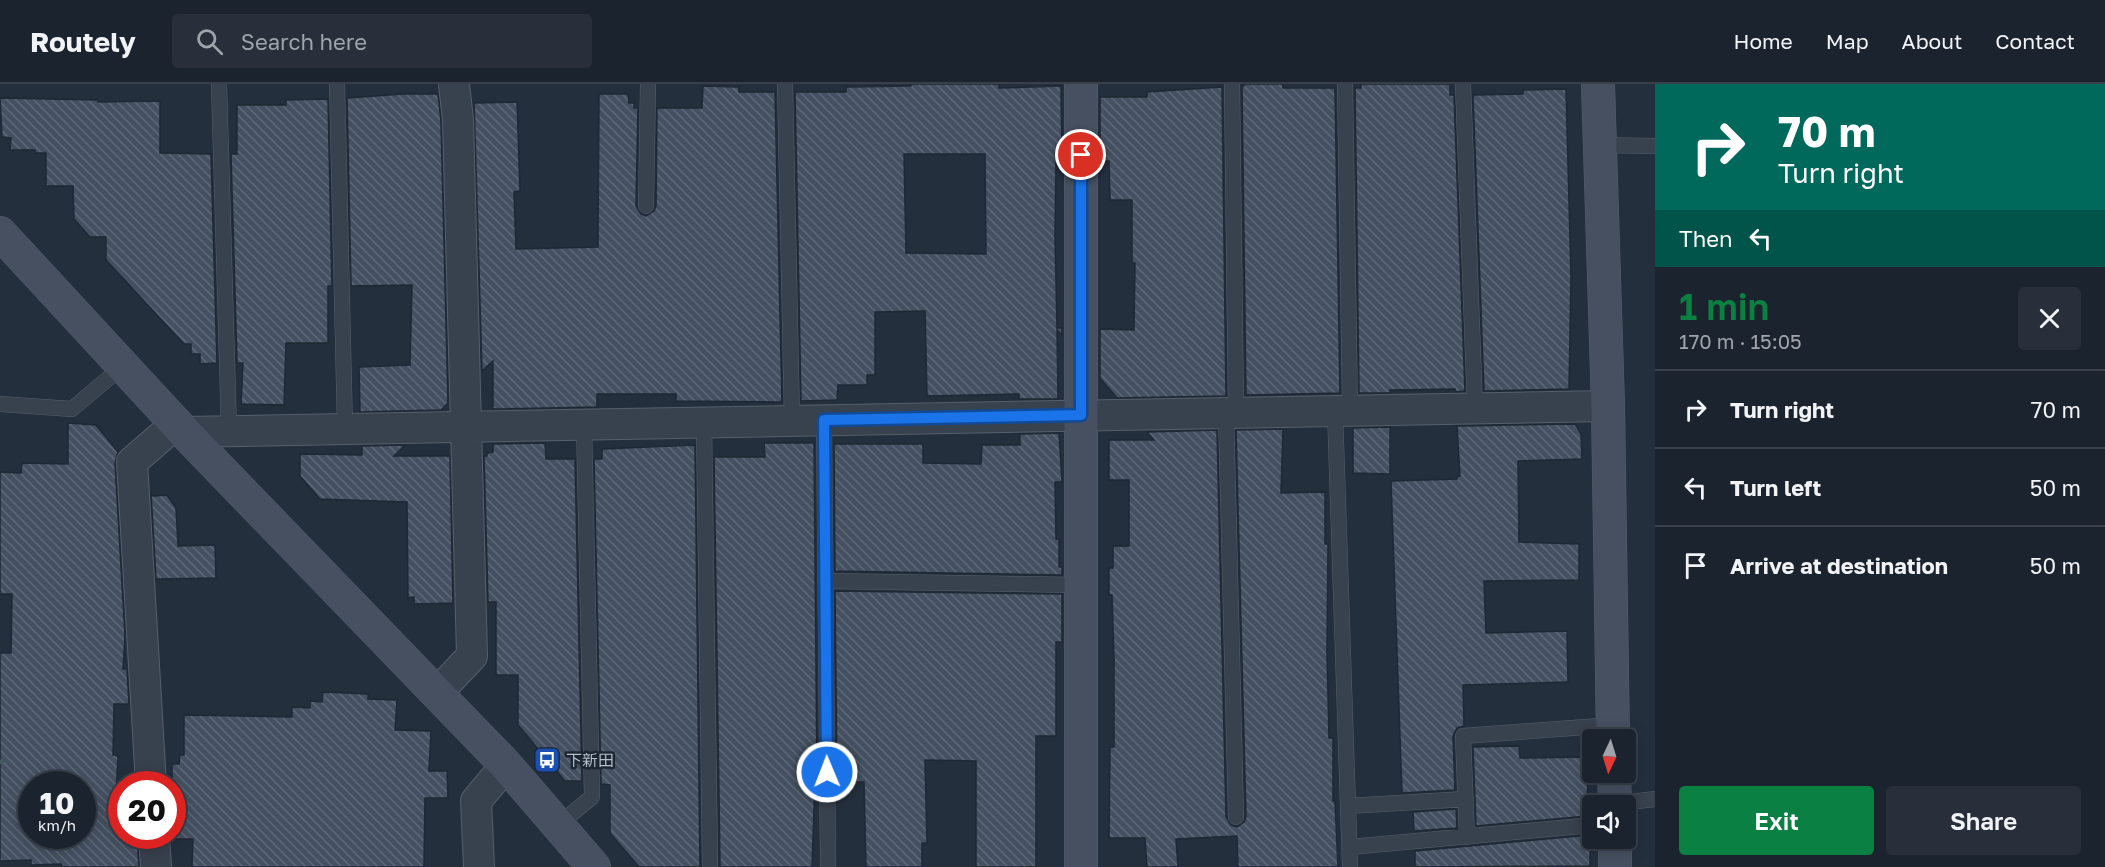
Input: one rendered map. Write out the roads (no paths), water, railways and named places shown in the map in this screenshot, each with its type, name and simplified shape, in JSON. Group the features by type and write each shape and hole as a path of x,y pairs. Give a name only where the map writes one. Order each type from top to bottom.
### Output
{"street":[{"path":"437,693 472,656 459,120 454,84"},
{"path":"1081,84 1081,867"},
{"path":"1598,84 1608,406 1613,729"},
{"path":"0,233 180,427 506,765 594,867"},
{"path":"150,771 132,462 180,427 229,431 1608,406"},
{"path":"479,867 476,801 506,765"},
{"path":"155,849 156,867"},
{"path":"1615,849 1615,867"}],"lane":[{"path":"219,84 229,431"},
{"path":"337,84 345,429"},
{"path":"646,206 648,84"},
{"path":"785,84 792,420"},
{"path":"1232,84 1231,413 1236,817"},
{"path":"1345,84 1343,411 1350,867"},
{"path":"1463,84 1475,408"},
{"path":"1600,145 1655,146"},
{"path":"0,404 72,409 123,366"},
{"path":"824,420 828,867"},
{"path":"704,422 710,867"},
{"path":"558,825 592,796 584,424"},
{"path":"825,581 1081,585"},
{"path":"1467,837 1464,736 1582,733"},
{"path":"1348,806 1466,799"},
{"path":"1636,800 1655,799"},
{"path":"1350,847 1467,837 1582,809"}],"place":[{"name":"下新田","path":"547,760"}]}
